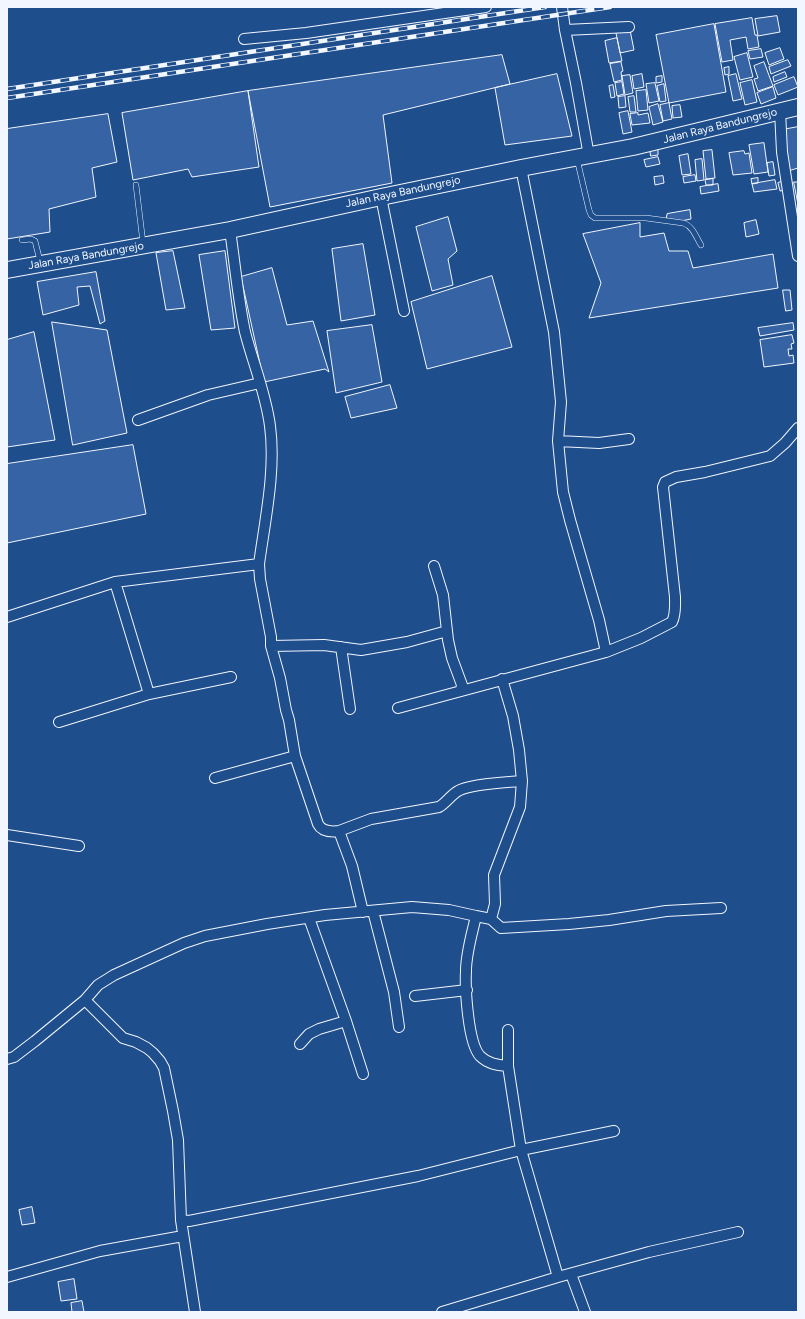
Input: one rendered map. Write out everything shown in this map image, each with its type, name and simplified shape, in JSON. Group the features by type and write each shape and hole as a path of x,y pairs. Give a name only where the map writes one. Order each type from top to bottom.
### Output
{"main road":[{"name":"Jalan Raya Bandungrejo","path":"7,270 230,230 381,196 633,147 798,107"}],"street":[{"path":"244,39 306,33 486,7"},
{"path":"562,7 565,30 576,83 583,157"},
{"path":"565,30 629,27"},
{"path":"780,111 782,152 798,256"},
{"path":"521,168 554,332 558,362 560,402 558,441 563,492 599,620 606,652"},
{"path":"381,196 404,311"},
{"path":"230,230 242,317 270,425 272,445 271,469 259,564 260,579 271,637 271,646 280,678 295,756 320,828 332,832 339,831 371,819 439,807 455,793 463,789 522,780"},
{"path":"138,420 208,395 260,384"},
{"path":"398,708 606,652 641,638 665,625 673,619 675,597 662,487 665,482 676,477 705,472 770,456 785,443 798,428"},
{"path":"558,441 599,443 630,439"},
{"path":"7,617 116,582 259,564"},
{"path":"434,566 443,595 452,658 462,685 461,690"},
{"path":"116,582 149,694"},
{"path":"271,646 324,645 362,650 408,642 447,631"},
{"path":"341,647 350,709"},
{"path":"59,722 149,694 231,677"},
{"path":"491,919 495,904 494,875 520,807 522,780 519,750 513,716 502,679"},
{"path":"215,778 295,756"},
{"path":"339,831 368,911 394,992 399,1027"},
{"path":"7,835 79,846"},
{"path":"7,1059 14,1057 35,1041 85,1000 98,985 114,975 184,943 222,932 309,918 412,907 449,910 491,919 501,928 522,928 609,920 666,911 721,908"},
{"path":"476,916 466,971 470,1025 474,1044 480,1055 491,1064 508,1066"},
{"path":"309,918 346,1021 363,1074"},
{"path":"415,996 467,990"},
{"path":"85,1000 123,1038 142,1045 153,1053 164,1068 178,1140 181,1220 195,1312"},
{"path":"300,1044 309,1034 319,1029 346,1021"},
{"path":"508,1030 508,1066 521,1150 558,1277"},
{"path":"181,1220 189,1221 244,1211 410,1177 521,1150 614,1131"},
{"path":"442,1312 558,1277 649,1252 738,1232"},
{"path":"7,1277 100,1251 183,1236"},
{"path":"571,1274 585,1312"}],"lane":[{"path":"583,157 589,210 591,215 595,218 646,218 683,223 691,228 701,246"},
{"path":"136,185 144,246"},
{"path":"22,240 31,239 35,241 41,264"}],"building":[{"path":"777,16 780,32 758,36 755,19"},
{"path":"752,18 759,47 748,49 746,37 730,40 733,60 722,62 715,24"},
{"path":"714,24 726,92 669,103 656,35"},
{"path":"630,30 634,50 620,53 616,33"},
{"path":"617,38 622,61 609,63 605,41"},
{"path":"780,48 784,59 769,65 765,53"},
{"path":"761,49 763,57 750,59 748,51"},
{"path":"747,53 753,77 740,80 734,57"},
{"path":"502,55 510,84 383,115 392,183 270,207 248,91"},
{"path":"788,60 791,66 771,74 769,67"},
{"path":"621,62 623,71 621,72 622,80 614,82 610,64"},
{"path":"764,62 773,86 758,91 754,79 758,78 754,66"},
{"path":"729,67 729,74 725,75 724,68"},
{"path":"785,72 787,77 774,82 773,77"},
{"path":"557,74 572,136 505,145 495,88"},
{"path":"642,74 644,87 634,89 632,76"},
{"path":"736,74 742,99 733,101 728,76"},
{"path":"630,75 633,93 625,95 622,76"},
{"path":"662,76 662,82 656,83 656,77"},
{"path":"794,77 798,87 778,95 774,85"},
{"path":"752,80 757,102 745,105 740,83"},
{"path":"622,82 624,94 617,96 615,83"},
{"path":"655,83 659,101 649,103 646,84"},
{"path":"664,84 666,101 660,102 657,86"},
{"path":"613,85 615,97 611,98 609,86"},
{"path":"773,87 776,98 761,104 757,93"},
{"path":"646,90 648,110 638,111 636,91"},
{"path":"248,91 259,167 192,177 188,169 133,180 122,113"},
{"path":"625,96 626,107 619,108 618,97"},
{"path":"634,96 636,112 630,112 628,97"},
{"path":"669,103 672,119 663,121 660,105"},
{"path":"658,104 663,122 653,125 649,107"},
{"path":"680,105 682,117 673,118 672,106"},
{"path":"628,111 632,132 623,134 619,113"},
{"path":"638,113 638,115 648,113 650,123 632,125 630,114"},
{"path":"108,114 117,162 92,168 96,197 49,209 50,232 7,239 7,129"},
{"path":"798,127 798,168 788,171 782,130"},
{"path":"764,143 768,172 754,174 749,145"},
{"path":"650,149 658,149 658,155 651,156"},
{"path":"712,150 715,178 706,179 703,151"},
{"path":"744,151 745,154 749,153 752,173 733,175 729,153"},
{"path":"688,154 691,174 682,175 679,156"},
{"path":"658,157 660,164 646,167 644,160"},
{"path":"702,159 704,180 697,181 695,160"},
{"path":"773,162 775,175 769,176 767,163"},
{"path":"695,175 696,181 684,183 683,177"},
{"path":"663,176 664,183 655,185 654,177"},
{"path":"758,178 758,183 752,184 751,179"},
{"path":"713,179 713,185 706,185 705,180"},
{"path":"775,180 777,189 754,192 752,184"},
{"path":"784,181 786,190 780,191 778,183"},
{"path":"794,182 798,182 798,204"},
{"path":"718,184 719,191 701,194 700,187"},
{"path":"690,210 691,219 676,222 666,220 667,214"},
{"path":"448,217 457,251 448,259 453,285 432,291 416,227"},
{"path":"756,220 759,234 746,237 744,223"},
{"path":"640,223 640,237 664,233 669,251 688,251 693,268 773,254 778,288 589,318 601,283 583,234"},
{"path":"363,244 375,315 341,321 332,249"},
{"path":"173,251 185,308 166,310 156,253"},
{"path":"225,251 235,328 211,330 199,255"},
{"path":"272,268 287,325 313,321 329,372 325,369 264,382 241,277"},
{"path":"96,272 105,321 100,324 90,286 77,287 79,305 43,315 37,282"},
{"path":"492,276 512,347 427,369 411,302"},
{"path":"783,290 790,290 792,310 786,311"},
{"path":"52,322 107,330 127,433 73,445"},
{"path":"793,323 794,330 760,336 758,328"},
{"path":"372,325 382,382 336,393 327,331"},
{"path":"34,332 55,440 7,447 7,340"},
{"path":"792,335 794,343 791,344 792,349 788,349 789,356 793,355 794,363 764,367 760,340"},
{"path":"390,385 397,408 351,418 345,397"},
{"path":"133,445 146,514 7,543 7,464"},
{"path":"32,1207 35,1223 22,1225 19,1210"},
{"path":"74,1279 77,1299 61,1301 58,1282"},
{"path":"82,1301 84,1312 72,1312 71,1303"}],"railway":[{"path":"7,89 545,7"},
{"path":"7,98 610,7"}]}
